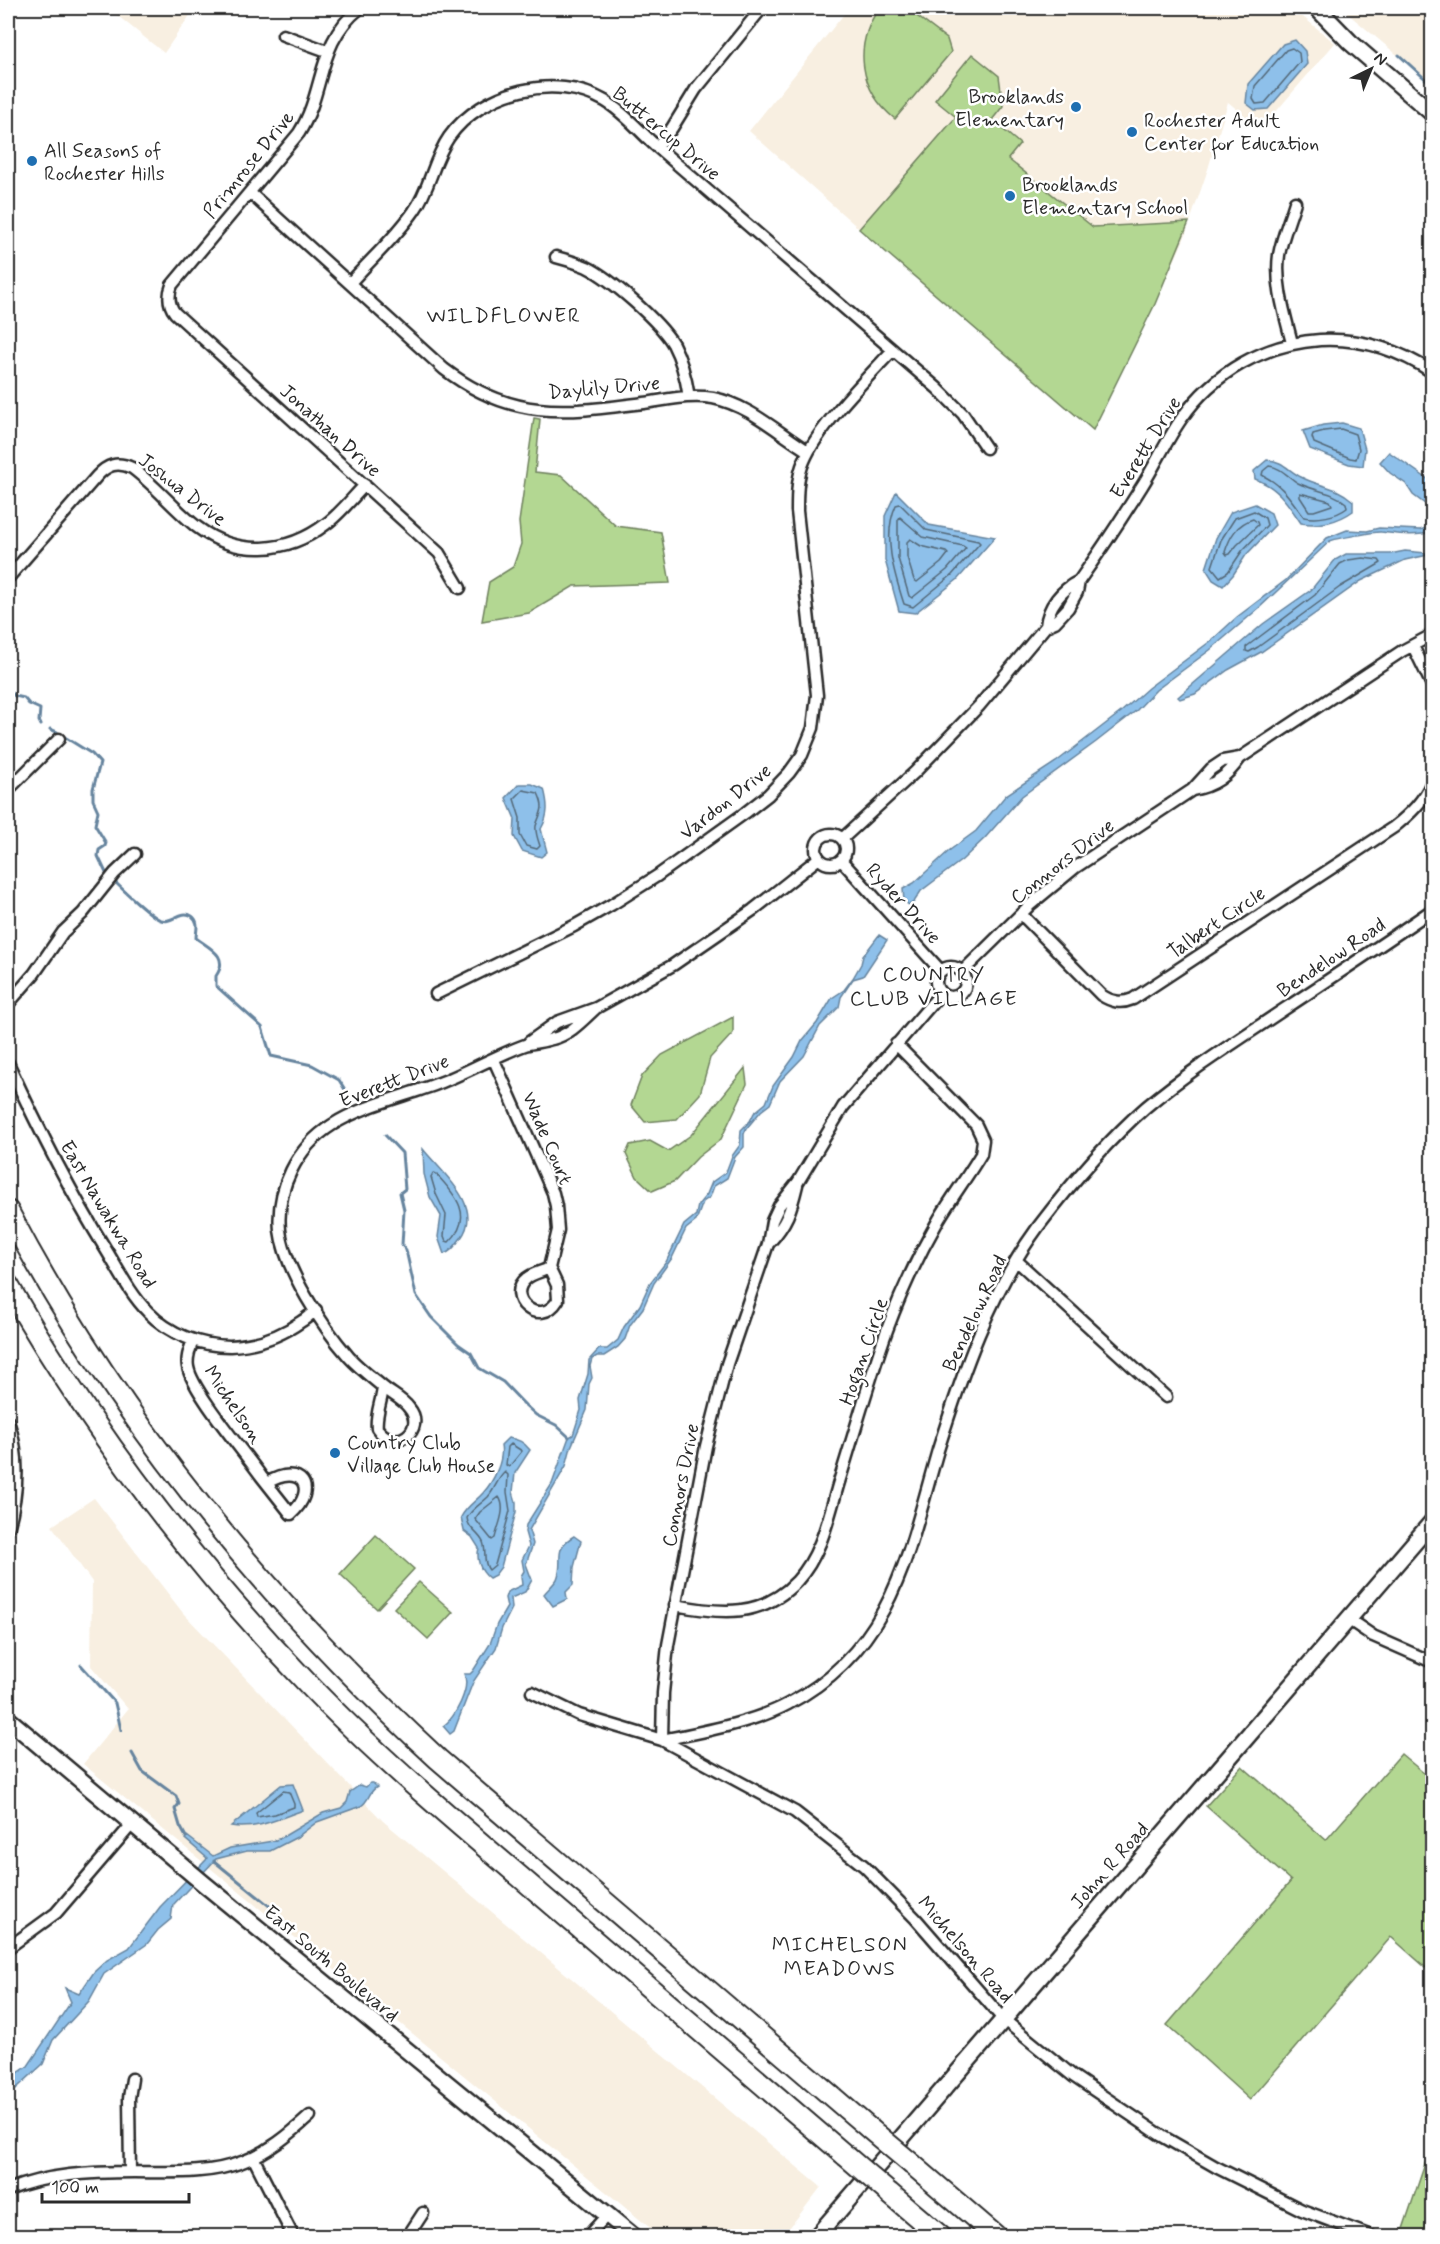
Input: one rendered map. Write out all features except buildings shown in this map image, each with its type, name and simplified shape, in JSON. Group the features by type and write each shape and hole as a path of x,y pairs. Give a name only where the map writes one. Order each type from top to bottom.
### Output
{"highway":[{"path":"8,1211 57,1300 140,1425 235,1548 317,1640 438,1759 996,2236"},
{"path":"8,1286 55,1365 136,1482 231,1600 310,1685 365,1740 446,1814 940,2236"}],"main road":[{"path":"1317,8 1350,42 1432,113"},
{"name":"John R Road","path":"817,2236 1432,1522"},
{"name":"East South Boulevard","path":"8,1719 203,1883 633,2236"}],"street":[{"name":"Primrose Drive","path":"170,304 172,285 295,141 312,106 327,51 339,29 360,8"},
{"path":"657,147 672,128 696,89 762,8"},
{"path":"283,35 327,51"},
{"name":"Buttercup Drive","path":"350,283 414,211 443,146 450,135 475,111 522,91 546,87 582,91 612,105 657,147 956,405 986,448"},
{"name":"Daylily Drive","path":"250,193 454,377 477,390 502,401 539,410 565,412 689,397 711,398 735,404 808,451"},
{"path":"1292,343 1278,272 1282,243 1295,202"},
{"path":"556,257 595,272 658,325 671,341 681,362 689,397"},
{"name":"Jonathan Drive","path":"170,304 175,313 440,552 460,588"},
{"name":"Everett Drive","path":"842,839 888,798 955,732 1002,681 1046,626 1050,608 1063,592 1079,581 1143,484 1181,418 1198,397 1224,374 1244,362 1292,343 1327,340 1357,342 1399,353 1432,372"},
{"name":"Vardon Drive","path":"436,994 574,926 623,898 708,840 768,795 798,761 813,728 817,695 797,511 798,481 808,451 824,429 893,350"},
{"name":"Joshua Drive","path":"8,578 97,476 110,465 118,464 132,468 207,533 230,544 255,549 279,547 314,532 336,515 364,485"},
{"name":"Connors Drive","path":"962,972 1021,914 1076,867 1192,789 1208,787 1219,780 1231,772 1240,758 1432,635"},
{"path":"1413,646 1432,685"},
{"path":"8,790 59,739"},
{"name":"Talbert Circle","path":"1021,914 1101,995 1109,1000 1126,1002 1394,827 1417,806 1432,782"},
{"path":"833,834 842,839 845,852 841,860 832,864 819,858 816,853 817,843 824,835 833,834"},
{"path":"8,1004 34,974 63,932 83,913 115,873 135,854"},
{"name":"Everett Drive","path":"383,1387 382,1402 376,1416 377,1428 386,1438 399,1440 413,1429 414,1417 410,1407 383,1387 343,1349 293,1274 283,1248 280,1211 282,1196 286,1181 298,1158 317,1136 340,1120 441,1082 527,1044 555,1039 563,1035 596,1008 698,948 753,910 819,858"},
{"name":"Ryder Drive","path":"841,860 941,971"},
{"name":"Bendelow Road","path":"662,1740 754,1718 788,1704 837,1670 873,1629 899,1581 950,1414 976,1343 988,1314 1037,1229 1111,1141 1144,1109 1239,1039 1432,910"},
{"path":"953,968 962,972 966,985 962,993 954,997 941,993 936,980 941,971 953,968"},
{"name":"Connors Drive","path":"662,1740 664,1682 675,1605 717,1396 768,1244 772,1221 779,1206 798,1182 843,1107 941,993"},
{"name":"Hogan Circle","path":"675,1605 713,1612 747,1610 777,1597 797,1581 806,1570 822,1539 882,1344 900,1298 940,1218 981,1154 983,1140 976,1125 896,1044"},
{"name":"Wade Court","path":"494,1060 553,1193 558,1230 549,1268"},
{"name":"East Nawakwa Road","path":"8,1063 62,1174 133,1293 156,1319 180,1335 193,1340 231,1346 267,1340 287,1330 316,1310"},
{"path":"1017,1261 1166,1397"},
{"name":"Michelson","path":"193,1340 188,1359 192,1378 267,1484"},
{"path":"8,1421 13,1436 18,1486 8,1529"},
{"path":"1348,1619 1373,1636 1432,1662"},
{"name":"Michelson Road","path":"532,1692 579,1715 662,1740 780,1802 833,1839 864,1866 903,1904 1003,2019 1073,2076 1162,2136 1282,2201 1371,2236"},
{"path":"8,1947 56,1913 133,1823"},
{"path":"130,2172 129,2098 132,2079"},
{"path":"8,2190 34,2181 74,2174 218,2169 253,2157 282,2141 310,2116"},
{"path":"253,2157 293,2236"},
{"path":"408,2236 423,2213"},
{"path":"588,2236 607,2215"}],"shaded area":[{"path":"108,8 195,8 164,53"},
{"name":"Brooklands Elementary School","path":"849,8 1292,8 1335,43 1261,129 1228,102 1184,239 1093,430 749,131"},
{"path":"1341,8 1432,8 1432,84"},
{"path":"94,1498 183,1613 383,1821 821,2187 783,2236 660,2236 83,1764 128,1709 91,1666 92,1582 52,1526"}],"green space":[{"path":"879,8 906,8 947,39 951,52 895,119 874,95 867,81 864,67 865,37"},
{"path":"972,54 999,76 1003,106 992,120 1020,144 1008,159 1093,227 1189,222 1155,304 1093,430 859,229 956,117 935,100"},
{"path":"534,418 540,419 535,472 561,475 616,526 661,532 670,583 574,586 529,613 482,621 489,582 513,567 521,544 519,522"},
{"path":"733,1017 733,1033 710,1058 700,1094 677,1119 645,1122 631,1105 642,1076 662,1055"},
{"path":"745,1068 747,1084 721,1139 698,1157 675,1181 652,1191 637,1177 626,1154 630,1145 650,1141 668,1151 691,1135"},
{"path":"376,1535 414,1569 377,1609 340,1574"},
{"path":"419,1582 453,1612 428,1639 394,1608"},
{"path":"1401,1754 1432,1780 1432,1973 1391,1937 1250,2100 1167,2025 1291,1881 1206,1806 1242,1766 1326,1840"},
{"path":"1432,2143 1432,2236 1404,2236 1402,2232"}],"water":[{"path":"1295,40 1305,51 1307,64 1268,109 1255,110 1246,103 1248,84 1283,44"},
{"path":"1342,423 1359,428 1365,449 1363,466 1349,464 1310,449 1303,431 1323,425"},
{"path":"1389,452 1429,480 1432,486 1432,504 1425,504 1413,495 1406,484 1390,473 1380,462"},
{"path":"1267,460 1277,462 1301,477 1340,492 1353,501 1353,511 1328,522 1301,523 1276,491 1255,479 1254,471"},
{"path":"896,492 929,525 995,537 957,580 915,613 899,611 885,560 885,516"},
{"path":"1255,504 1271,513 1275,525 1246,555 1223,586 1213,580 1206,569 1216,538 1231,512"},
{"path":"1432,526 1432,532 1426,534 1406,535 1378,532 1330,541 1259,608 1210,650 1156,690 1137,710 1096,742 1022,796 985,838 962,860 921,891 914,902 909,905 904,901 903,889 914,883 950,850 976,831 1006,795 1056,762 1212,640 1237,617 1286,580 1327,538 1347,530 1367,531 1379,528 1420,530"},
{"path":"1405,551 1428,555 1405,560 1361,581 1261,652 1228,670 1195,694 1180,699 1178,697 1263,624 1311,590 1335,560 1346,554 1390,554"},
{"path":"519,784 532,784 544,789 547,809 541,829 547,852 541,857 522,851 514,836 515,819 506,798"},
{"path":"879,935 887,940 863,976 853,979 841,997 839,1007 820,1026 804,1056 780,1081 770,1104 746,1129 744,1147 735,1157 727,1178 714,1186 710,1197 703,1202 696,1221 686,1229 672,1258 654,1283 643,1308 630,1325 625,1339 618,1347 604,1356 592,1359 590,1366 592,1378 589,1384 587,1410 571,1447 566,1466 529,1530 533,1544 526,1564 532,1580 525,1592 511,1598 512,1608 502,1628 496,1648 473,1682 454,1731 450,1734 443,1726 461,1702 466,1680 464,1674 470,1674 473,1671 490,1644 497,1624 507,1607 505,1598 507,1592 522,1585 521,1576 524,1571 522,1560 529,1546 525,1532 526,1525 552,1484 569,1437 573,1435 581,1410 580,1400 588,1374 589,1360 599,1349 607,1349 618,1340 624,1327 640,1305 650,1283 666,1262 684,1225 696,1215 698,1205 707,1194 712,1182 726,1172 732,1156 740,1145 741,1130 754,1113 766,1103 773,1086 794,1057 802,1041 817,1023 832,998 844,990 853,978 863,956"},
{"path":"423,1149 458,1190 468,1214 467,1226 461,1238 452,1250 444,1254 438,1237 441,1216 430,1197 424,1174"},
{"path":"508,1438 521,1441 530,1450 515,1473 513,1492 516,1512 501,1567 495,1575 489,1578 483,1572 480,1564 479,1548 472,1537 464,1531 461,1517 491,1483 500,1464 501,1445"},
{"path":"574,1536 581,1541 574,1567 573,1585 566,1592 567,1599 553,1606 544,1594 557,1579 563,1546"},
{"path":"370,1783 377,1787 361,1806 317,1822 297,1837 270,1851 247,1851 216,1859 173,1905 171,1919 147,1944 104,1974 89,2001 53,2040 43,2064 8,2096 8,2080 28,2066 71,2002 65,1988 79,1994 94,1972 107,1960 129,1948 160,1907 206,1860 207,1858 185,1839 187,1836 213,1856 230,1848 273,1841 323,1813 341,1808 347,1802 350,1792 360,1785 366,1787"},
{"path":"293,1784 303,1810 249,1827 231,1826 281,1785"}],"waterway":[{"path":"1399,55 1432,85"},
{"path":"8,690 40,709 41,725"},
{"path":"50,729 57,732"},
{"path":"63,736 92,754 100,763 93,789 93,800 98,811 95,825 106,843 99,850 98,856 107,875"},
{"path":"114,881 161,920 169,920 184,914 192,916 197,923 196,938 212,949 221,963 216,976 216,986 262,1027 271,1056 312,1065 339,1080 349,1096"},
{"path":"385,1135 402,1153 405,1189 400,1193 404,1210 402,1245 406,1250 416,1295 431,1317 458,1344 471,1353 479,1368 503,1382 536,1415 556,1425 569,1437"},
{"path":"81,1665 115,1703 121,1730"},
{"path":"132,1753 142,1771 176,1796 179,1804 175,1809 186,1837"},
{"path":"214,1861 272,1908 284,1922"}],"place":[{"name":"Brooklands Elementary","path":"1076,107"},
{"name":"Rochester Adult Center for Education","path":"1132,132"},
{"name":"All Seasons of Rochester Hills","path":"32,161"},
{"name":"Brooklands Elementary School","path":"1010,196"},
{"name":"Country Club Village Club House","path":"335,1453"}],"district":[{"name":"WILDFLOWER","path":"504,315"},
{"name":"COUNTRY CLUB VILLAGE","path":"934,986"},
{"name":"MICHELSON MEADOWS","path":"840,1956"}]}
